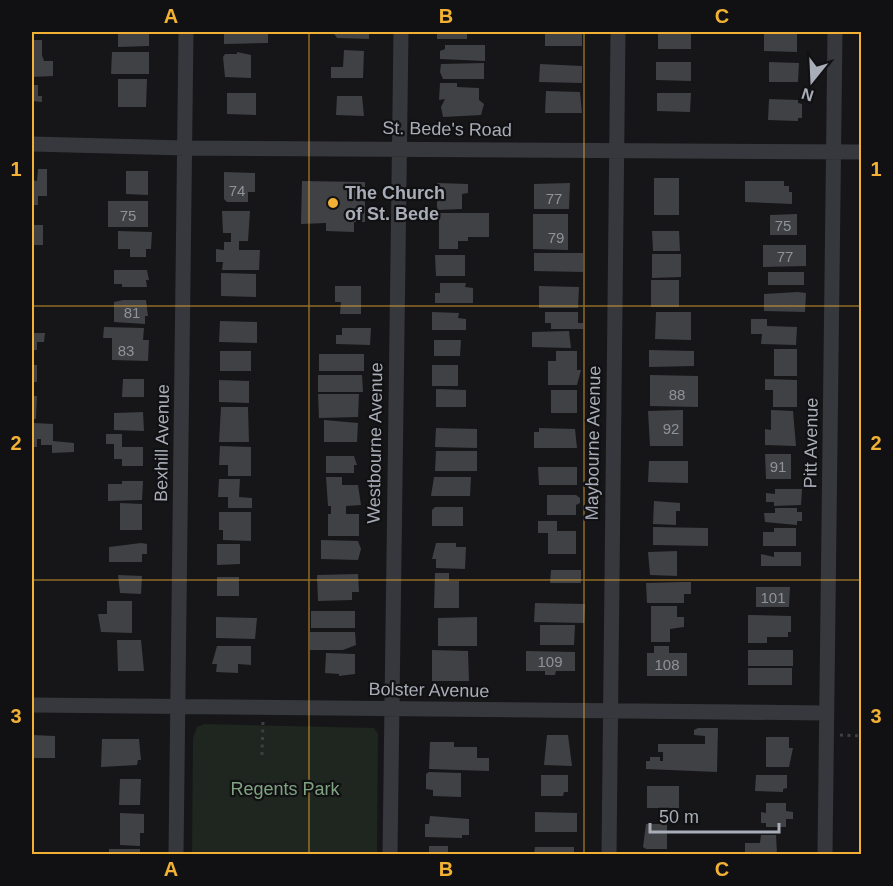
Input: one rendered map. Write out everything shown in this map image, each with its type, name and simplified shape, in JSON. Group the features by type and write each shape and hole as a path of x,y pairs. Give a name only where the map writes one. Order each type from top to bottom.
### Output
{"street":[{"name":"Bexhill Avenue","path":"176,855 186,32"},
{"name":"Westbourne Avenue","path":"390,855 401,32"},
{"name":"Maybourne Avenue","path":"609,855 618,32"},
{"name":"Pitt Avenue","path":"825,855 835,32"},
{"name":"St. Bede's Road","path":"32,144 185,148 399,147 861,152"},
{"name":"Bolster Avenue","path":"32,705 826,713"}],"path":[{"path":"262,755 263,707"}],"green space":[{"name":"Regents Park","path":"204,724 374,728 378,734 377,854 192,854 193,738 197,727"}],"building":[{"path":"118,32 149,32 149,46 118,47"},
{"path":"224,32 268,32 268,43 224,44"},
{"path":"333,32 369,32 369,39 337,38"},
{"path":"437,32 467,32 467,39 437,39"},
{"path":"545,32 582,32 582,46 545,46"},
{"path":"658,32 691,32 691,49 658,49"},
{"path":"764,32 797,32 797,52 764,51"},
{"path":"32,40 42,40 44,61 53,61 53,76 32,77"},
{"path":"445,45 485,45 485,61 440,59 440,51 445,49"},
{"path":"344,50 364,51 363,78 331,78 331,67 343,67"},
{"path":"112,52 149,52 149,74 111,74"},
{"path":"237,52 251,55 251,78 225,77 223,57 225,54 237,54"},
{"path":"656,62 691,62 691,81 656,80"},
{"path":"769,62 799,63 798,82 769,82"},
{"path":"484,63 484,79 443,79 440,72 441,64"},
{"path":"540,64 582,66 582,83 539,82"},
{"path":"118,79 147,79 146,107 118,107"},
{"path":"440,83 457,83 457,87 479,88 479,100 484,104 481,115 443,117 441,107 445,99 439,100"},
{"path":"32,85 38,85 38,96 42,96 42,102 32,101"},
{"path":"546,91 580,92 582,113 545,113"},
{"path":"227,93 256,93 256,115 227,114"},
{"path":"657,93 691,93 690,112 657,111"},
{"path":"337,96 362,96 364,116 336,115"},
{"path":"769,99 798,100 798,103 802,104 802,118 798,118 798,121 768,120"},
{"path":"38,169 47,169 47,196 38,196 38,205 32,205 32,180 37,181"},
{"path":"126,171 148,171 148,195 126,194"},
{"path":"224,172 255,173 255,192 248,192 248,202 227,202 224,199"},
{"path":"654,178 679,178 679,215 654,215"},
{"name":"The Church of St. Bede","path":"302,181 365,182 365,222 354,222 354,232 326,231 326,223 301,224"},
{"path":"745,181 784,181 784,186 789,186 789,192 792,192 792,204 745,202"},
{"path":"437,183 468,184 468,193 462,194 462,209 437,210"},
{"path":"570,183 569,209 534,209 534,184"},
{"path":"108,201 148,201 148,227 108,227"},
{"path":"222,211 250,211 248,241 239,241 239,250 260,250 259,270 222,270 223,262 216,262 216,249 224,250 224,242 231,242 231,233 223,233"},
{"path":"439,213 489,213 489,237 468,237 468,241 458,241 458,249 439,249"},
{"path":"533,214 568,214 568,250 533,249"},
{"path":"797,214 797,235 770,235 770,215"},
{"path":"32,225 43,225 43,245 32,245"},
{"path":"118,231 152,232 151,249 146,249 146,257 130,257 130,249 118,249"},
{"path":"652,231 679,231 680,251 653,251"},
{"path":"763,245 806,245 806,266 763,267"},
{"path":"534,253 583,253 583,272 534,271"},
{"path":"652,254 681,254 681,277 652,278"},
{"path":"435,255 465,255 465,276 436,276"},
{"path":"114,270 147,270 149,280 146,280 147,287 122,287 122,284 114,284"},
{"path":"768,272 804,272 804,285 768,285"},
{"path":"221,273 256,274 256,297 221,296"},
{"path":"651,280 679,280 679,307 651,307"},
{"path":"440,283 466,283 465,287 473,288 473,303 435,303 435,293 440,293"},
{"path":"335,286 361,286 361,314 340,314 341,302 335,302"},
{"path":"539,286 579,287 578,308 539,308"},
{"path":"806,293 805,312 764,311 764,294"},
{"path":"146,300 148,316 145,316 145,324 114,322 114,302"},
{"path":"432,312 459,313 458,318 466,319 466,330 432,330"},
{"path":"545,312 578,312 578,323 583,323 583,329 551,329 551,323 545,323"},
{"path":"656,312 691,312 691,340 655,339"},
{"path":"751,319 767,319 767,326 797,327 796,345 761,344 762,334 751,334"},
{"path":"220,321 257,322 257,343 219,342"},
{"path":"104,327 144,328 143,340 149,340 148,361 112,360 112,338 103,338"},
{"path":"342,328 371,328 370,345 336,344 336,335 342,335"},
{"path":"569,331 571,348 532,347 532,332"},
{"path":"32,333 45,333 44,342 37,342 37,350 32,350"},
{"path":"434,340 461,340 460,356 434,356"},
{"path":"774,349 797,349 797,376 774,376"},
{"path":"649,350 694,351 694,366 649,367"},
{"path":"220,351 251,351 251,371 220,371"},
{"path":"556,351 577,351 577,370 581,370 577,385 548,385 548,361 556,361"},
{"path":"319,354 364,354 364,371 319,371"},
{"path":"32,365 37,365 37,382 32,382"},
{"path":"432,365 458,365 458,386 432,386"},
{"path":"318,375 362,375 363,392 318,392"},
{"path":"650,375 698,376 698,407 650,406"},
{"path":"123,379 144,379 144,397 122,397"},
{"path":"765,379 797,380 797,407 773,407 773,390 765,390"},
{"path":"219,380 249,381 249,403 219,402"},
{"path":"436,389 466,390 466,407 436,407"},
{"path":"551,390 577,390 577,413 551,413"},
{"path":"318,394 359,394 358,417 319,418"},
{"path":"32,396 37,396 36,419 32,419"},
{"path":"221,407 248,407 249,442 219,442"},
{"path":"683,410 683,446 650,446 648,411"},
{"path":"771,410 793,411 796,446 765,445 765,429 771,430"},
{"path":"143,412 144,431 114,430 114,413"},
{"path":"324,420 358,423 357,442 324,442"},
{"path":"34,423 53,424 53,441 74,443 74,452 52,453 52,445 41,445 41,439 37,439 37,447 32,447"},
{"path":"436,428 477,429 477,448 435,447"},
{"path":"539,428 575,429 577,448 534,448 534,432 539,432"},
{"path":"106,434 122,434 122,447 143,447 143,466 122,466 122,459 114,459 114,444 106,444"},
{"path":"220,446 251,447 251,476 228,476 228,465 219,465"},
{"path":"436,451 477,451 477,471 435,471"},
{"path":"765,454 791,454 791,479 766,479"},
{"path":"326,456 354,456 357,465 354,465 354,473 326,473"},
{"path":"649,461 688,461 688,483 648,482"},
{"path":"538,467 577,467 577,485 539,485"},
{"path":"326,477 342,477 342,485 358,485 361,505 346,506 346,514 359,514 359,536 328,536 328,514 331,514 331,506 328,506"},
{"path":"434,477 471,477 470,496 431,496"},
{"path":"219,479 240,479 239,497 252,498 252,508 228,508 228,497 218,497"},
{"path":"122,481 143,481 142,500 108,501 108,484 122,484"},
{"path":"775,489 802,489 801,505 774,506 774,502 766,502 766,493 775,494"},
{"path":"547,495 576,495 580,498 580,503 576,505 576,515 547,515"},
{"path":"654,501 680,503 680,511 676,511 676,525 653,524"},
{"path":"120,503 142,504 142,530 120,530"},
{"path":"435,507 463,507 463,526 432,526 432,510"},
{"path":"775,508 797,508 797,512 802,512 802,521 797,521 797,525 765,522 764,513 775,513"},
{"path":"219,512 251,512 251,541 223,540 223,530 219,530"},
{"path":"538,521 557,521 557,531 576,531 576,554 548,554 548,533 538,533"},
{"path":"653,527 708,528 708,546 653,545"},
{"path":"774,528 796,528 796,546 763,546 763,532 774,532"},
{"path":"321,540 358,541 361,549 358,560 321,559"},
{"path":"436,543 456,543 456,547 466,547 465,569 436,568 436,559 432,559"},
{"path":"147,544 147,554 142,554 142,562 109,562 109,547"},
{"path":"217,544 240,544 240,564 217,565"},
{"path":"677,551 677,576 650,575 648,552"},
{"path":"774,552 801,552 801,566 761,566 761,554 774,557"},
{"path":"551,570 581,570 581,583 550,583"},
{"path":"435,573 449,573 449,581 459,581 459,608 434,608"},
{"path":"358,574 359,592 352,592 352,600 318,601 317,575"},
{"path":"118,575 142,576 141,594 120,593"},
{"path":"217,577 239,577 239,596 217,596"},
{"path":"691,582 691,594 684,594 684,603 647,603 646,583"},
{"path":"756,587 790,587 789,607 756,607"},
{"path":"107,601 132,601 132,633 101,632 98,614 107,614"},
{"path":"535,603 585,604 584,623 534,622"},
{"path":"651,606 677,606 677,617 684,617 684,627 670,629 670,642 651,642"},
{"path":"311,611 355,611 355,628 311,628"},
{"path":"748,615 791,616 791,632 788,632 788,637 767,637 767,643 748,643"},
{"path":"216,617 257,618 255,639 216,638"},
{"path":"477,617 477,646 438,646 438,618"},
{"path":"540,625 575,625 574,645 540,645"},
{"path":"310,632 355,632 356,645 343,650 310,650"},
{"path":"117,640 141,640 144,671 118,671"},
{"path":"217,646 251,646 251,665 238,664 238,673 216,672 217,664 212,664"},
{"path":"654,646 669,646 669,653 687,653 687,676 647,676 647,653 654,653"},
{"path":"432,650 468,651 469,681 432,681"},
{"path":"748,650 793,650 793,666 748,666"},
{"path":"526,651 575,652 575,671 556,671 555,675 545,675 545,671 526,671"},
{"path":"326,653 355,654 355,674 339,676 339,674 325,673"},
{"path":"748,668 792,668 792,685 748,685"},
{"path":"718,728 717,772 646,769 646,761 650,761 650,757 660,757 660,761 663,761 663,752 658,752 658,744 705,744 705,736 694,735 694,730"},
{"path":"32,735 55,736 55,758 32,758"},
{"path":"547,735 568,735 572,766 544,765"},
{"path":"766,737 789,737 789,748 793,748 789,767 766,767"},
{"path":"102,739 139,739 141,760 138,760 137,765 101,767"},
{"path":"430,742 454,742 454,747 477,747 477,758 489,758 489,771 429,769"},
{"path":"429,772 461,773 461,797 433,796 433,790 426,789 426,774"},
{"path":"541,775 568,775 568,792 564,792 563,796 541,796"},
{"path":"756,775 787,775 787,788 783,789 783,792 755,791"},
{"path":"120,779 141,779 140,805 119,805"},
{"path":"647,786 679,786 679,808 647,808"},
{"path":"766,803 786,803 786,811 793,812 793,819 786,819 786,827 766,827 766,823 761,823 761,812 766,813"},
{"path":"535,812 577,813 577,832 535,832"},
{"path":"120,813 144,814 144,833 140,833 140,846 120,845"},
{"path":"430,816 469,819 469,835 462,835 462,838 425,837 425,824 429,824"},
{"path":"646,824 667,824 667,849 643,847"},
{"path":"761,835 776,835 777,854 745,854 745,843 760,843"},
{"path":"429,846 448,846 448,854 429,854"},
{"path":"535,847 574,847 574,854 534,854"},
{"path":"109,849 140,849 140,854 109,854"}],"place":[{"name":"The Church of St. Bede","path":"333,203"}]}
